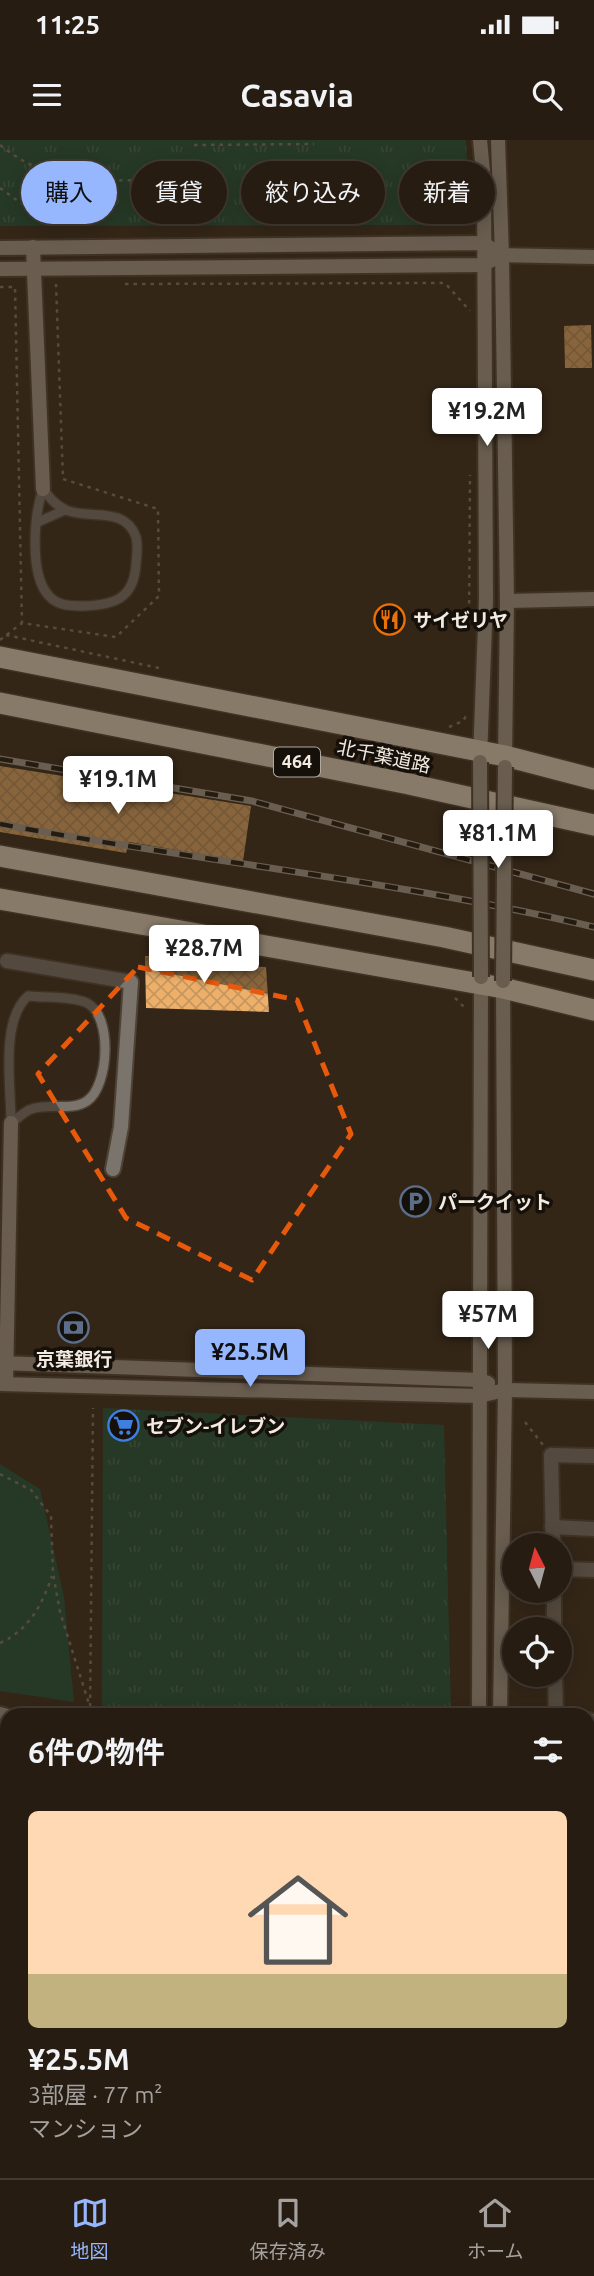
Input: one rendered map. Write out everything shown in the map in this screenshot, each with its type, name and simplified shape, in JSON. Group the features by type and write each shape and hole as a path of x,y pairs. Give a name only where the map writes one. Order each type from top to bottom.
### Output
{"highway":[{"name":"北千葉道路","path":"0,657 594,779"},
{"name":"北千葉道路","path":"0,703 409,784 594,825"},
{"path":"0,856 444,937 594,970"},
{"path":"0,899 503,985 594,1010"}],"street":[{"path":"479,1708 480,757 486,599 482,265 484,182 480,140"},
{"path":"498,140 507,601 503,985 505,1390 500,1708"},
{"path":"0,248 482,243 502,255"},
{"path":"33,247 43,489"},
{"path":"0,269 482,265 502,255 594,257"},
{"path":"507,601 594,599"},
{"path":"7,961 131,982 121,1127 113,1169"},
{"path":"11,1122 3,1384 480,1396 505,1390 594,1392"},
{"path":"4,1363 480,1380 505,1390"},
{"path":"552,1533 551,1455 594,1456"},
{"path":"552,1527 594,1528"},
{"path":"572,1569 594,1570"},
{"path":"555,1687 556,1708"}],"lane":[{"path":"43,489 54,503 65,510 117,517 127,524 136,537 136,575 123,599 105,605 67,606 51,598 39,583 35,537 37,505 43,489"},
{"path":"38,522 65,510"},
{"path":"28,996 86,1002 96,1010 103,1030 104,1069 95,1095 84,1103 31,1109 11,1122 9,1024 16,1006 28,996"}],"path":[{"path":"194,145 314,144"},
{"path":"0,145 24,163 60,178 131,179"},
{"path":"0,188 53,226"},
{"path":"0,640 22,623 116,637 159,596 158,509 63,479 55,284 68,284"},
{"path":"124,284 445,284 470,310 470,324"},
{"path":"0,287 15,287 22,623"},
{"path":"469,629 470,463"},
{"path":"6,635 170,671"},
{"path":"442,729 463,721 469,712"},
{"path":"90,1707 93,1408"},
{"path":"525,1422 551,1455"},
{"path":"0,1474 31,1490 51,1516 53,1573 60,1612 90,1707"},
{"path":"0,1643 13,1637 42,1605 53,1573"}],"highlighted area":[{"path":"138,967 297,1000 351,1134 252,1280 126,1218 38,1074"}],"green space":[{"path":"0,140 466,140 467,161 399,161 399,224 436,225 0,226"},
{"path":"103,1408 444,1425 451,1708 102,1708"},
{"path":"0,1464 40,1489 64,1597 74,1702 0,1691"}],"building":[{"path":"591,325 592,368 565,368 564,326"},
{"path":"0,766 251,806 243,861 129,842 126,853 0,832"},
{"path":"145,956 216,956 217,966 266,967 269,1012 146,1008"}],"railway":[{"path":"0,759 252,801 594,894"},
{"path":"0,824 447,897 594,927"}],"place":[{"name":"サイゼリヤ","path":"390,620"},
{"name":"パークイット","path":"415,1202"},
{"name":"京葉銀行","path":"74,1328"},
{"name":"セブン-イレブン","path":"123,1426"}]}
